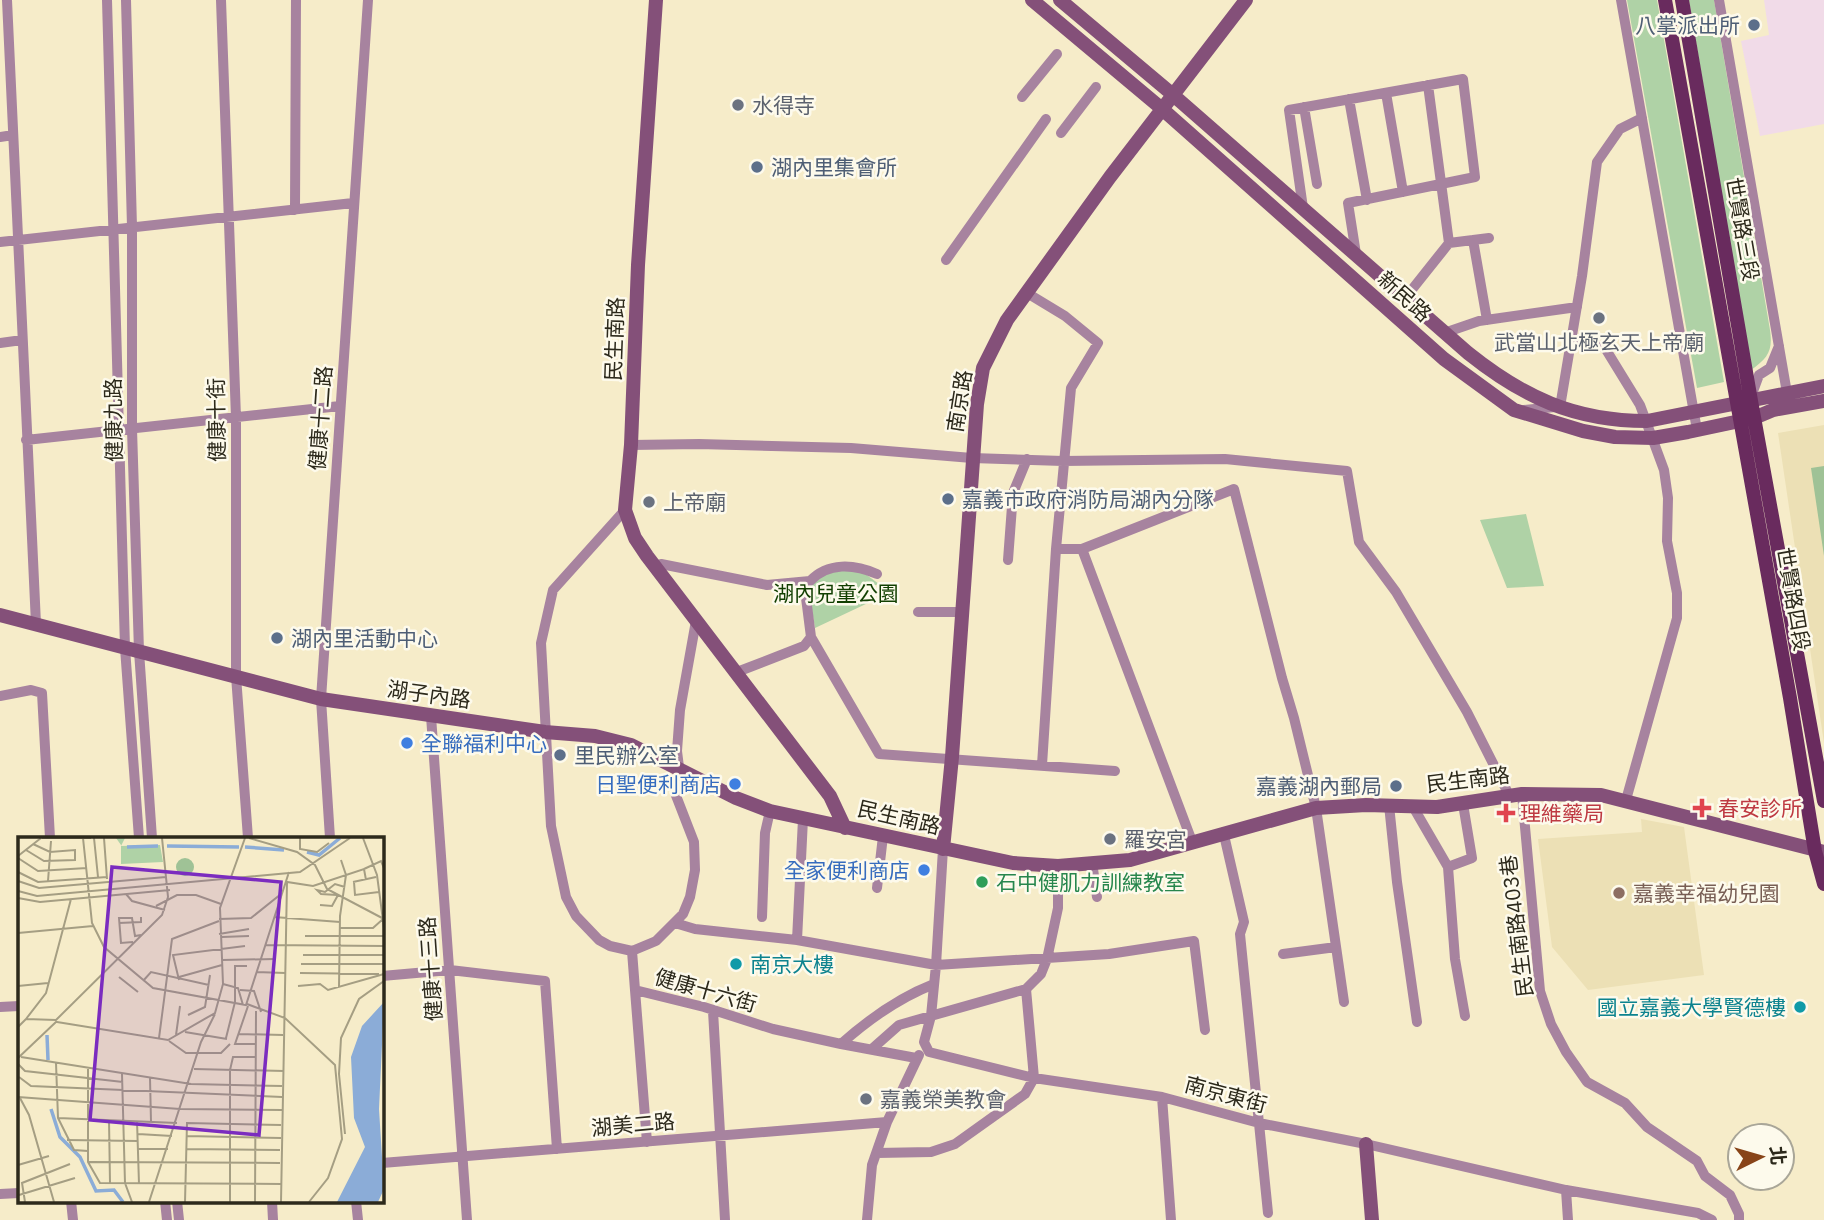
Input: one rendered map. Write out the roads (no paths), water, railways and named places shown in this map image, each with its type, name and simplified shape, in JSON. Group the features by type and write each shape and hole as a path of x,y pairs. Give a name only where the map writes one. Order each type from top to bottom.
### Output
{"main road":[{"name":"世賢路三段","path":"1665,0 1744,402"},
{"name":"世賢路三段","path":"1682,0 1744,402"},
{"name":"世賢路四段","path":"1744,402 1824,884"},
{"name":"世賢路四段","path":"1747,419 1824,801"}],"street":[{"path":"6,0 36,624"},
{"path":"107,0 119,430 132,649"},
{"name":"健康九路","path":"126,0 132,227 132,649 139,837"},
{"name":"健康十街","path":"221,0 236,418 236,676 248,837"},
{"path":"295,210 296,0"},
{"name":"健康十二路","path":"330,837 321,699 368,0"},
{"name":"民生南路","path":"656,0 625,510 635,538 830,796 845,828 1013,863 1058,866 1130,860 1315,808 1389,805 1437,807 1516,794 1601,795 1820,852"},
{"name":"新民路","path":"1032,0 1161,108 1444,359 1514,410 1583,431 1615,437 1653,438 1824,401"},
{"name":"新民路","path":"1060,0 1489,370 1531,396 1584,416 1647,421 1824,386"},
{"name":"南京路","path":"943,849 952,757 972,458 977,404 984,368 1007,320 1161,108 1246,0"},
{"path":"1621,0 1697,430"},
{"name":"世賢路三段","path":"1719,0 1787,393"},
{"path":"1022,97 1057,54"},
{"path":"1303,208 1289,110 1463,79 1475,177 1348,204 1356,255"},
{"path":"1428,85 1449,243"},
{"path":"1061,132 1096,87"},
{"path":"1386,93 1403,192"},
{"path":"1349,99 1367,200"},
{"path":"1304,107 1317,184"},
{"path":"1514,410 1556,407 1561,401 1597,162 1620,129 1642,118"},
{"path":"946,260 1046,119"},
{"path":"0,137 13,135"},
{"path":"0,242 353,203"},
{"path":"1406,297 1449,243 1489,238"},
{"path":"1473,240 1487,320"},
{"path":"1027,293 1065,316 1098,343 1071,387 1056,549 1042,765"},
{"path":"1447,332 1487,320 1577,307"},
{"path":"0,343 22,340"},
{"path":"1571,340 1605,348 1614,366 1627,382 1647,421 1666,483 1667,541 1677,593 1677,618 1626,800"},
{"path":"1744,402 1759,375 1770,368 1779,346"},
{"path":"26,440 340,406"},
{"path":"631,445 851,448 972,458 1063,461 1225,459 1347,471 1359,542 1396,592 1516,794"},
{"path":"1008,559 1013,493 1027,459"},
{"path":"1056,549 1082,549 1234,489 1315,808 1345,1002"},
{"path":"625,510 553,590 541,643 551,826 566,897 576,916 599,940 610,946 632,951 656,941 683,914 690,897 695,870 694,842 676,793 680,710 696,621"},
{"path":"1082,549 1193,844"},
{"path":"655,566 661,564 767,585 810,582 820,571 839,567 860,567 877,574"},
{"path":"804,582 811,637 879,754 952,757 1115,771"},
{"path":"918,612 961,612"},
{"name":"湖子內路","path":"0,615 321,699 545,732 595,736 631,745 736,798 770,811 845,828"},
{"path":"737,673 804,646 811,637"},
{"name":"健康九路","path":"132,649 152,837"},
{"path":"0,696 31,690 41,693 50,837"},
{"name":"健康十三路","path":"432,716 467,1220"},
{"name":"民生南路403巷","path":"1516,794 1540,991 1551,1024 1587,1082 1625,1103 1647,1127 1697,1161 1705,1176 1731,1195 1739,1220"},
{"path":"1448,867 1472,858 1463,804"},
{"path":"1389,805 1417,1022"},
{"path":"1412,805 1448,867 1455,959 1465,1016"},
{"path":"762,917 765,833 770,811"},
{"path":"797,940 803,819"},
{"path":"877,888 883,835"},
{"path":"1224,835 1244,922 1240,934 1268,1213"},
{"path":"867,1220 872,1166 887,1122 916,1058 927,1048 924,1042 931,1016 943,849"},
{"path":"1092,862 1097,897"},
{"path":"873,1048 899,1025 1026,989 1041,974 1047,959 1058,908 1058,866"},
{"path":"675,923 695,929 797,940 936,965 1109,954 1194,941 1205,1030"},
{"path":"1283,954 1336,947"},
{"path":"632,951 635,990"},
{"path":"383,976 450,970 545,981 557,1149"},
{"path":"841,1044 891,1005 934,984"},
{"path":"877,1153 931,1152 955,1144 1025,1094 1034,1078 1026,989"},
{"name":"健康十六街","path":"647,1142 635,990 773,1029 916,1058"},
{"path":"0,1007 18,1006"},
{"path":"713,1010 725,1220"},
{"name":"南京東街","path":"927,1048 929,1052 1034,1078 1161,1097 1258,1123 1366,1144 1566,1190 1698,1213 1712,1220"},
{"path":"1161,1097 1171,1220"},
{"name":"湖美二路","path":"383,1163 887,1122"},
{"path":"1366,1144 1372,1220"},
{"path":"1566,1190 1568,1220"},
{"path":"0,1194 18,1193"},
{"path":"71,1202 73,1220"},
{"path":"165,1202 167,1220"},
{"path":"177,1202 179,1220"},
{"path":"272,1202 273,1220"},
{"path":"356,1202 358,1220"}],"place":[{"name":"八掌派出所","path":"1754,25"},
{"name":"水得寺","path":"738,105"},
{"name":"湖內里集會所","path":"757,167"},
{"name":"武當山北極玄天上帝廟","path":"1599,318"},
{"name":"嘉義市政府消防局湖內分隊","path":"948,499"},
{"name":"上帝廟","path":"649,502"},
{"name":"湖內里活動中心","path":"277,638"},
{"name":"全聯福利中心","path":"407,743"},
{"name":"里民辦公室","path":"560,755"},
{"name":"日聖便利商店","path":"735,784"},
{"name":"嘉義湖內郵局","path":"1396,786"},
{"name":"春安診所","path":"1702,808"},
{"name":"理維藥局","path":"1506,813"},
{"name":"羅安宮","path":"1110,839"},
{"name":"全家便利商店","path":"924,870"},
{"name":"石中健肌力訓練教室","path":"982,882"},
{"name":"嘉義幸福幼兒園","path":"1619,893"},
{"name":"南京大樓","path":"736,964"},
{"name":"國立嘉義大學賢德樓","path":"1800,1007"},
{"name":"嘉義榮美教會","path":"866,1099"}],"park label":[{"name":"湖內兒童公園","path":"836,593"}]}
